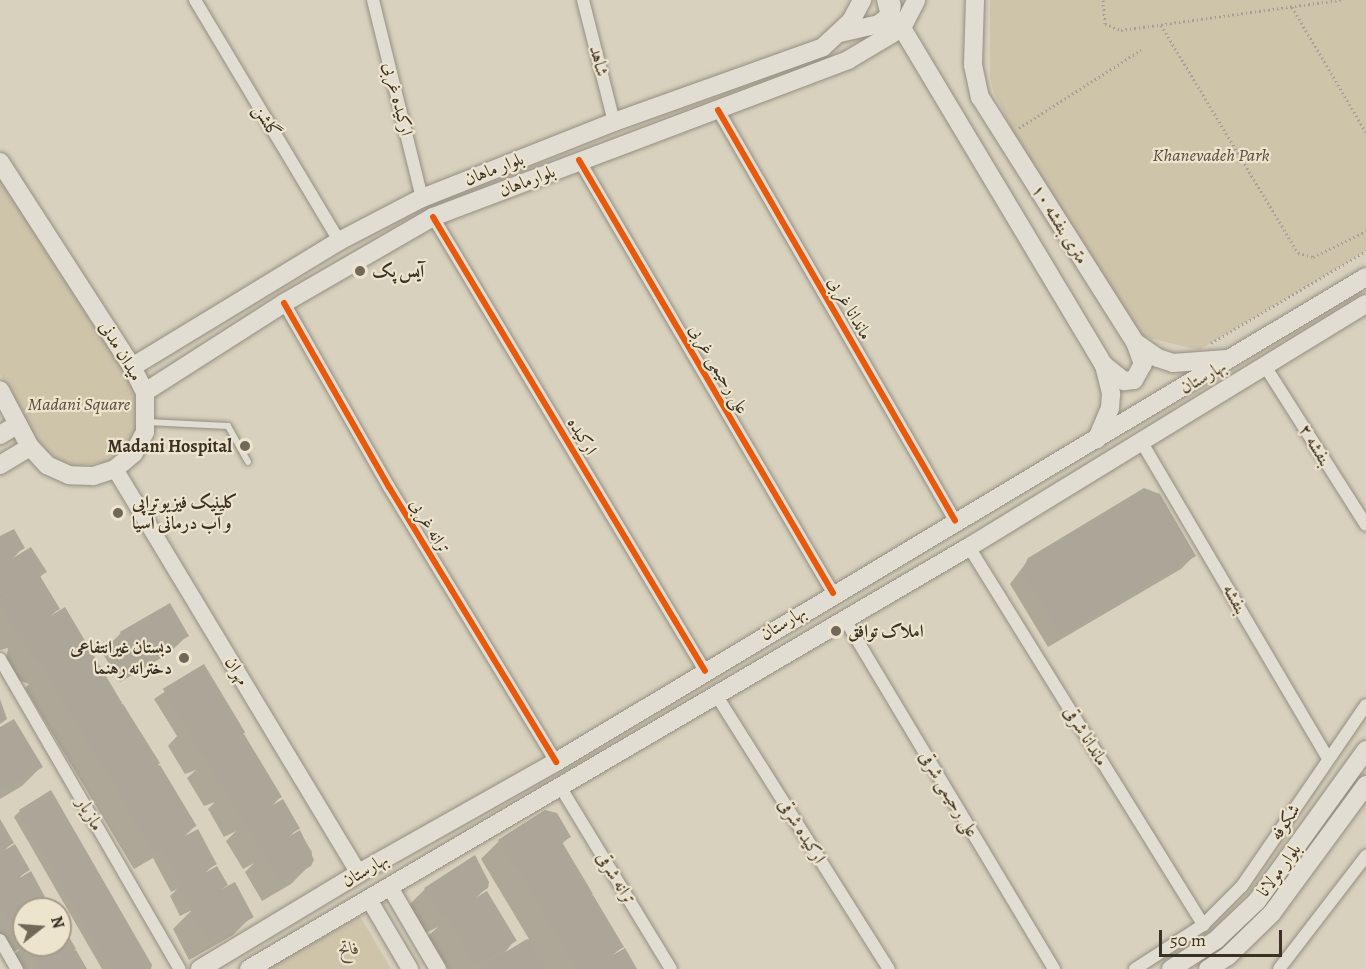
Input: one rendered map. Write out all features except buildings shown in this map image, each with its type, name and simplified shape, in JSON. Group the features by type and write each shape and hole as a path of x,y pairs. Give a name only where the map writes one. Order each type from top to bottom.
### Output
{"main road":[{"name":"بلوار ماهان","path":"132,367 339,241 422,198 614,122 823,47 840,33 862,0"},
{"path":"840,33 870,27 893,11 916,0"},
{"name":"۱۰ متری بنفشه","path":"975,0 973,65 980,96 1135,342 1158,358 1173,363 1237,357"},
{"name":"بلوارماهان","path":"145,392 284,303 433,217 848,60 893,11"},
{"name":"۱۰ متری بنفشه","path":"893,11 1104,365 1110,408 1097,439"},
{"name":"میدان مدنی","path":"0,162 132,367 145,392 146,422 134,453 115,469"},
{"name":"بهارستان","path":"200,969 359,873 556,762 832,593 1237,357 1366,277"},
{"name":"بهارستان","path":"249,969 391,889 715,693 969,547 1366,304"},
{"path":"1104,365 1124,381 1134,380 1143,364 1135,342"},
{"path":"0,390 30,447 47,465 69,475 93,476 115,469"},
{"path":"0,435 18,424"},
{"path":"0,465 30,447"},
{"name":"بلوار مولانا","path":"1171,969 1216,940 1257,901 1366,750"},
{"name":"بلوار مولانا","path":"1208,969 1228,956 1272,913 1366,785"}],"street":[{"name":"گلشن","path":"195,0 339,241"},
{"name":"ارکیده غربی","path":"373,0 422,198"},
{"name":"شاهد","path":"583,0 614,122"},
{"name":"ماندانا غربی","path":"718,110 955,521"},
{"name":"علی رحیمی غربی","path":"579,160 832,593"},
{"name":"ارکیده","path":"433,217 705,671"},
{"name":"ترانه غربی","path":"284,303 389,487 556,762"},
{"name":"بنفشه ۲","path":"1265,366 1366,525"},
{"name":"بنفشه","path":"1141,441 1328,758"},
{"name":"مهران","path":"115,469 359,873"},
{"name":"ماندانا شرقی","path":"969,547 1203,925"},
{"name":"علی رحیمی شرقی","path":"843,618 1054,969"},
{"name":"مازیار","path":"0,659 180,969"},
{"name":"ارکیده شرقی","path":"715,693 889,969"},
{"name":"شکوفه","path":"1135,969 1203,925 1242,886 1366,705"},
{"name":"ترانه شرقی","path":"561,788 671,969"},
{"path":"1279,969 1366,856"},
{"path":"391,889 438,969"},
{"path":"370,901 410,969"},
{"path":"0,940 17,969"}],"lane":[{"path":"146,422 228,426 248,462"}],"path":[{"path":"1103,0 1105,24 1121,30 1341,0"},
{"path":"1292,7 1366,132"},
{"path":"1161,25 1298,252 1313,257 1366,231"},
{"path":"1013,132 1141,51"},
{"path":"1209,344 1366,251"}],"green space":[{"name":"Khanevadeh Park","path":"990,0 1366,0 1366,251 1199,350 1141,336 1013,132 994,93 990,78"},
{"name":"Madani Square","path":"0,179 133,384 139,409 137,428 123,451 106,462 70,467 39,447 0,374"},
{"name":"فاتح","path":"360,916 391,969 265,969"}],"cycle path":[{"path":"718,110 955,521"},
{"path":"579,160 833,593"},
{"path":"433,217 705,671"},
{"path":"284,303 389,487 556,762"}],"place":[{"name":"آیس پک","path":"360,271"},
{"name":"Madani Hospital","path":"245,446"},
{"name":"کلینیک فیزیوتراپی و آب درمانی آسیا","path":"118,513"},
{"name":"املاک توافق","path":"836,631"},
{"name":"دبستان غیرانتفاعی دخترانه رهنما","path":"184,658"}]}
